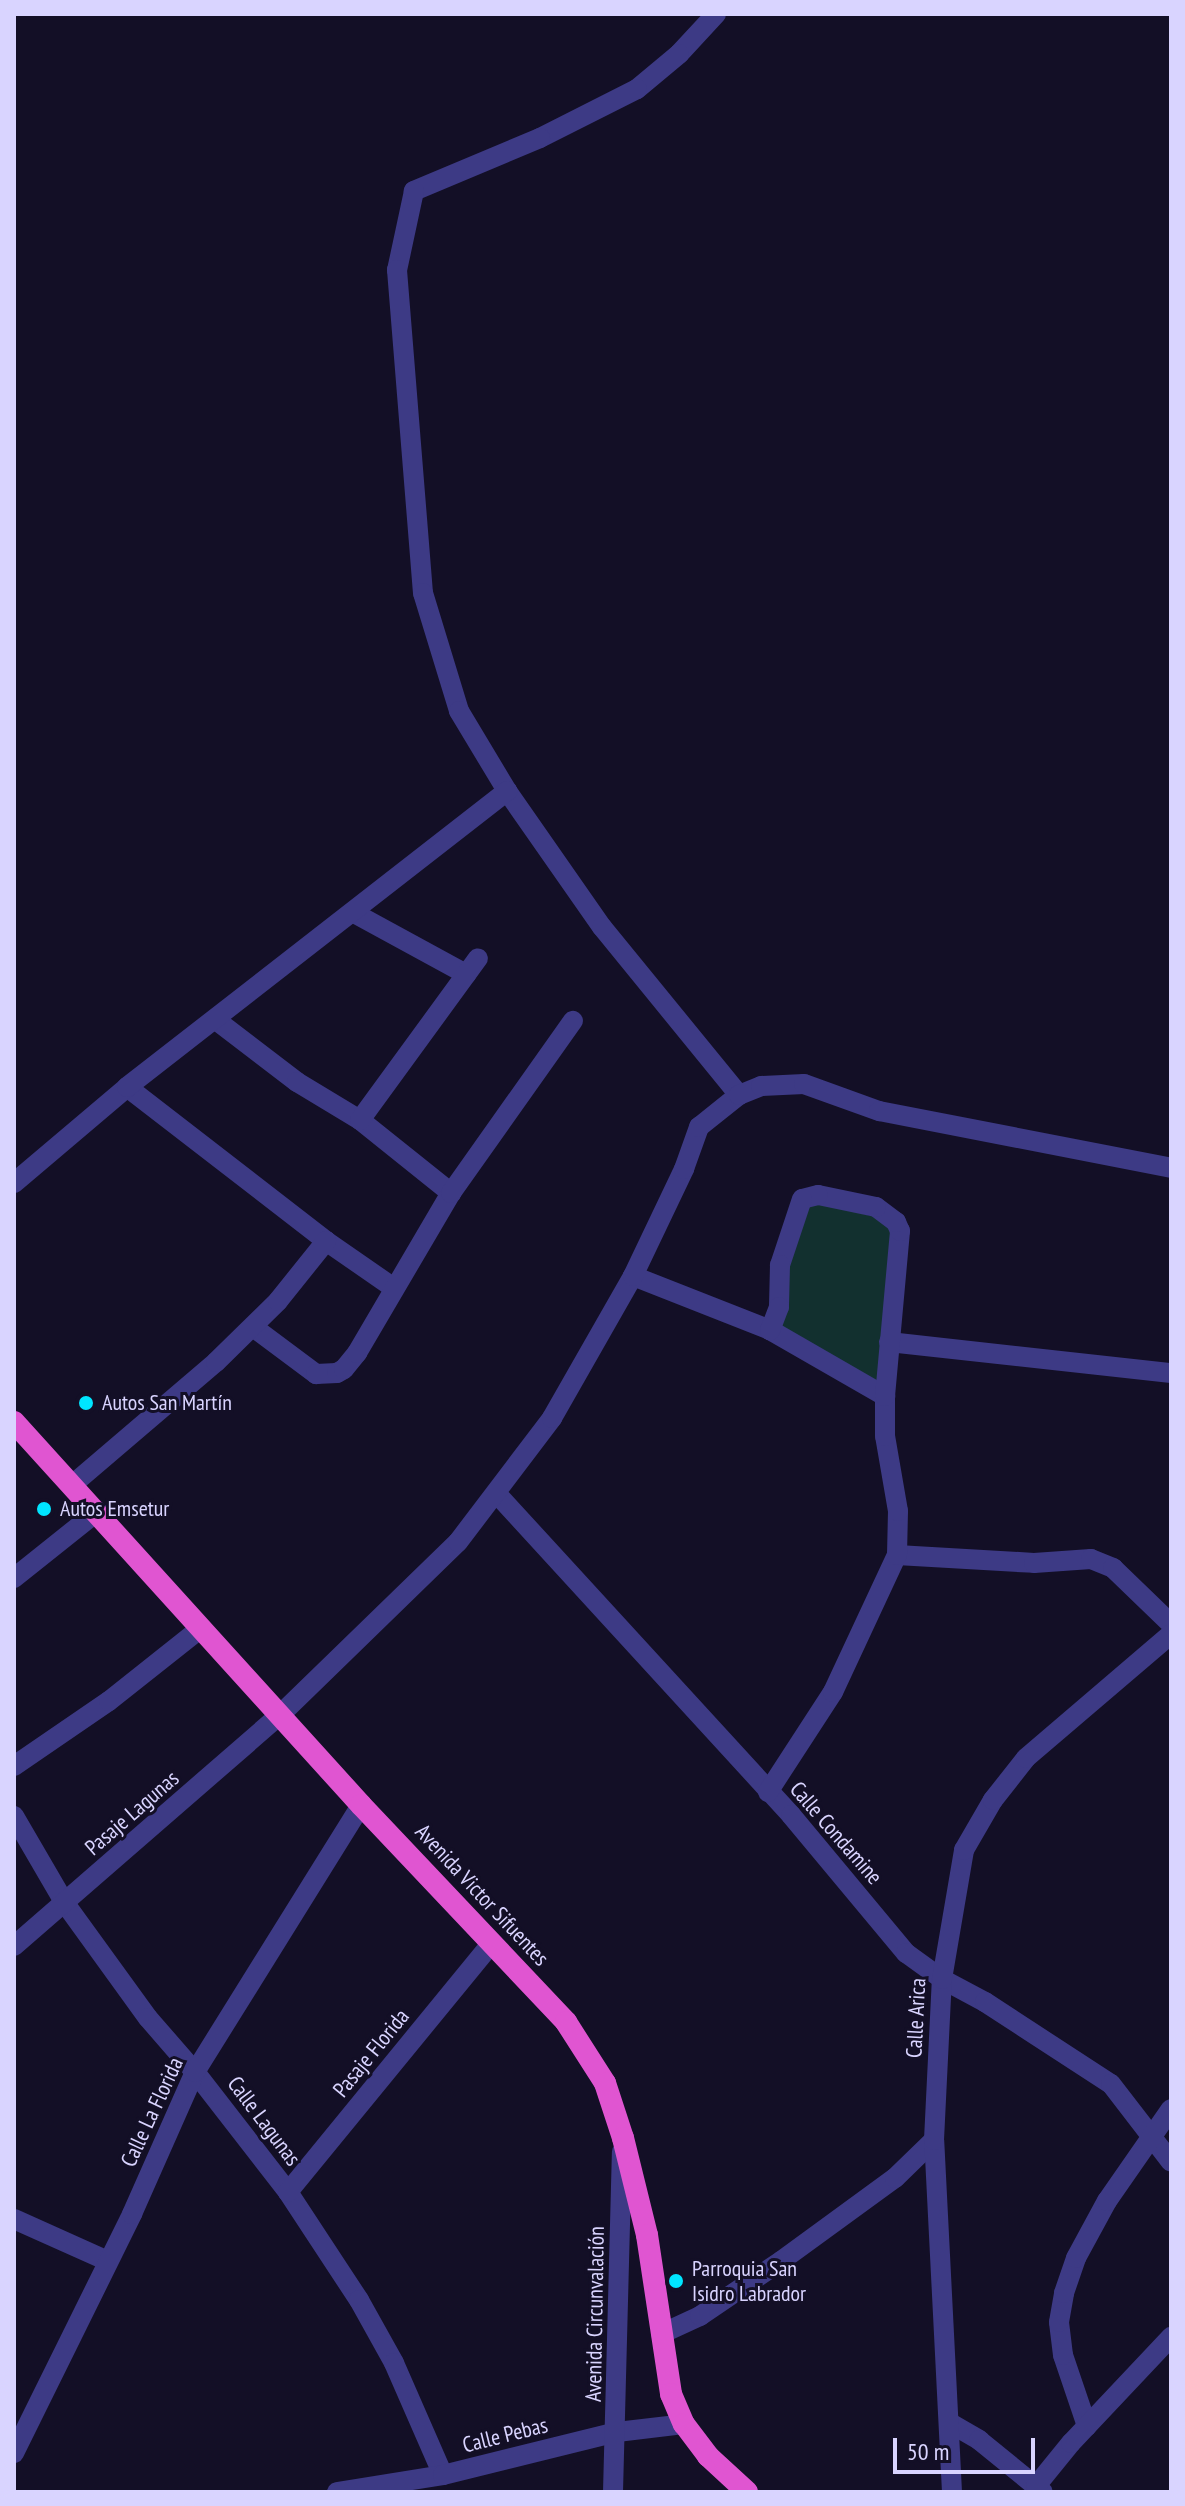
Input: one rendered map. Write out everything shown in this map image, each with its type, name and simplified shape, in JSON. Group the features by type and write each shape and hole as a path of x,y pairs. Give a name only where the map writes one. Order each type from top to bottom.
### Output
{"highway":[{"name":"Avenida Victor Sifuentes","path":"14,1422 98,1511 200,1629 361,1805 574,2033 605,2083 623,2138 647,2235 671,2394 684,2424 708,2456 747,2492"}],"street":[{"path":"716,14 679,54 637,89 540,138 414,191 397,270 423,593 459,711 507,791 602,927 739,1095 761,1086 804,1084 879,1111 1171,1168"},
{"path":"14,1183 127,1087 507,791"},
{"path":"354,913 472,966 360,1120"},
{"path":"216,1020 297,1082 360,1120 451,1193"},
{"path":"253,1327 316,1374 337,1373 357,1353 451,1193 573,1021"},
{"path":"127,1087 326,1241 394,1288"},
{"name":"Pasaje Lagunas","path":"14,1946 280,1715 458,1542 552,1418 633,1276 684,1169 699,1127 739,1095"},
{"path":"768,1792 833,1692 897,1555 898,1511 885,1436 885,1396 899,1227 876,1207 818,1195 802,1199 780,1265 779,1307 770,1330"},
{"path":"72,1485 253,1327 326,1241"},
{"path":"633,1276 770,1330 885,1396"},
{"path":"889,1342 1171,1373"},
{"name":"Calle Condamine","path":"497,1494 768,1792 906,1953 942,1979 985,2002 1111,2084 1171,2162"},
{"path":"14,1578 98,1511"},
{"path":"897,1555 1034,1563 1091,1559 1113,1568 1171,1624"},
{"path":"14,1766 109,1701 200,1629"},
{"name":"Calle Arica","path":"952,2492 934,2140 942,1979 964,1850 993,1800 1026,1758 1171,1634"},
{"name":"Calle La Florida","path":"14,2453 108,2261 195,2072 361,1805"},
{"name":"Calle Lagunas","path":"14,1816 64,1902 148,2018 195,2072 288,2192 359,2300 387,2350 443,2475"},
{"name":"Pasaje Florida","path":"288,2192 492,1943"},
{"path":"1087,2426 1063,2355 1059,2322 1064,2293 1076,2258 1094,2224 1171,2109"},
{"name":"Avenida Circunvalación","path":"613,2492 623,2138"},
{"path":"661,2334 700,2316 781,2261 895,2178 934,2140"},
{"path":"14,2219 108,2261"},
{"path":"950,2423 979,2440 1040,2489 1087,2426 1171,2337"},
{"name":"Calle Pebas","path":"337,2492 443,2475 617,2432 684,2424"}],"green space":[{"path":"802,1199 896,1222 885,1396 770,1330"}],"place":[{"name":"Autos San Martín","path":"86,1403"},
{"name":"Autos Emsetur","path":"44,1509"},
{"name":"Parroquia San Isidro Labrador","path":"676,2281"}]}
